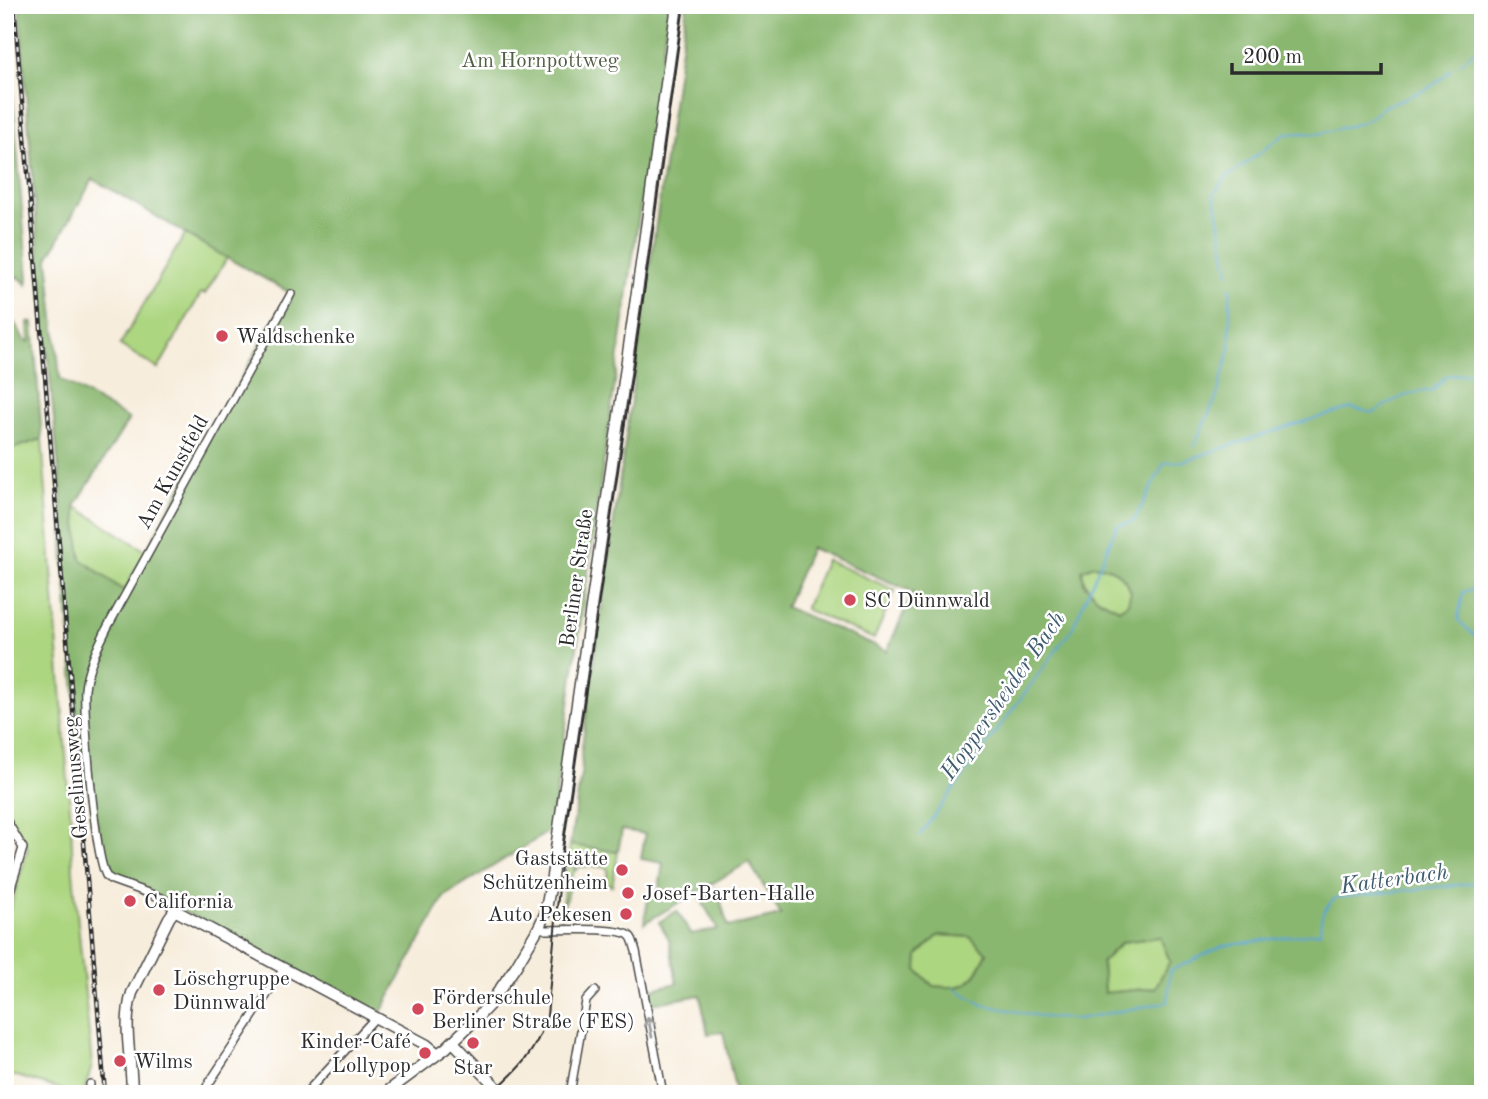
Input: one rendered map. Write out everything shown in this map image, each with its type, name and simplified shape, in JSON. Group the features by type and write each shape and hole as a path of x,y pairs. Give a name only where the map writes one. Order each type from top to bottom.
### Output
{"main road":[{"name":"Berliner Straße","path":"384,1094 453,1042 491,1002 516,966 545,914 677,5"},
{"path":"132,1094 129,1005 132,993 174,911 430,1047 438,1054"},
{"path":"453,1042 503,1094"}],"street":[{"name":"Am Kunstfeld","path":"89,670 113,617 291,294"},
{"name":"Geselinusweg","path":"89,670 85,692 95,824 107,877 162,898 174,911"},
{"path":"5,818 23,846 5,907"},
{"path":"539,927 547,930 617,930 629,934 633,939 663,1094"},
{"path":"202,1094 284,970"},
{"path":"570,1094 586,1001 595,991"},
{"path":"305,1094 375,1018"},
{"path":"89,1094 90,1084"}],"green space":[{"name":"Am Hornpottweg","path":"19,5 669,5 551,830 444,897 379,1016 117,876 106,861 80,751 64,563 61,492","holes":["93,179 289,292 124,591 81,559 75,506 129,419 60,379 48,258"]},
{"path":"687,5 1483,5 1483,1094 736,1094 723,1032 708,1034 700,995 651,1004 648,990 677,983 669,939 659,922 677,911 691,934 718,929 700,898 717,888 728,927 781,915 749,862 644,923 649,894 658,896 663,863 641,859 645,834 622,830 618,852 570,845 582,768 581,753","holes":["811,548 913,592 887,651 785,607","1094,565 1117,572 1131,591 1128,603 1119,609 1099,599 1084,584 1082,570","939,935 970,937 987,953 973,978 968,983 955,987 933,986 917,970 918,955","1160,937 1170,961 1155,988 1104,993 1102,962 1122,942"]},
{"path":"5,6 27,285 18,276 10,283 5,283"},
{"path":"185,234 227,258 205,294 201,293 158,369 120,345"},
{"path":"5,309 25,341 29,342 28,322 33,323 42,439 5,451"},
{"path":"42,439 73,872 92,1066 83,1094 17,1076 5,1076 5,926 28,848 5,812 5,451"},
{"path":"75,506 146,551 125,592 81,559"},
{"name":"SC Dünnwald","path":"826,560 895,590 874,639 805,609"},
{"path":"1094,565 1112,569 1125,580 1131,592 1128,603 1119,609 1099,599 1090,590 1082,570"},
{"path":"570,845 618,852 612,886 606,884 606,867 580,867 576,870 572,860 571,865 575,871 559,926"},
{"path":"939,935 970,937 987,953 968,983 955,987 933,986 917,970 918,955"},
{"path":"1160,937 1170,961 1155,988 1104,993 1102,962 1122,942"}],"waterway":[{"path":"1460,63 1483,44"},
{"path":"1229,273 1214,193 1226,178 1285,134 1318,134 1365,122 1385,106 1431,87 1451,70"},
{"path":"1194,446 1217,396 1230,348 1230,287"},
{"name":"Hoppersheider Bach","path":"920,835 1072,629 1117,526 1134,521 1164,463 1184,461 1351,408 1374,413 1402,397 1432,391 1446,376 1478,372"},
{"path":"1483,586 1463,592 1458,620 1477,638 1483,648"},
{"path":"1478,832 1481,807"},
{"name":"Katterbach","path":"954,988 983,1005 1050,1018 1078,1019 1168,1002 1170,971 1223,946 1320,932 1323,913 1335,898 1483,882"}],"tram line":[{"path":"490,1094 525,1060 538,1040 547,1016 562,855 684,5"}],"railway":[{"path":"14,5 105,1094"}],"place":[{"name":"Waldschenke","path":"222,336"},
{"name":"SC Dünnwald","path":"850,600"},
{"name":"Gaststätte Schützenheim","path":"622,870"},
{"name":"Josef-Barten-Halle","path":"628,893"},
{"name":"California","path":"130,901"},
{"name":"Auto Pekesen","path":"626,914"},
{"name":"Löschgruppe Dünnwald","path":"159,990"},
{"name":"Förderschule Berliner Straße (FES)","path":"418,1009"},
{"name":"Star","path":"473,1043"},
{"name":"Kinder-Café Lollypop","path":"425,1053"},
{"name":"Wilms","path":"120,1061"}]}
